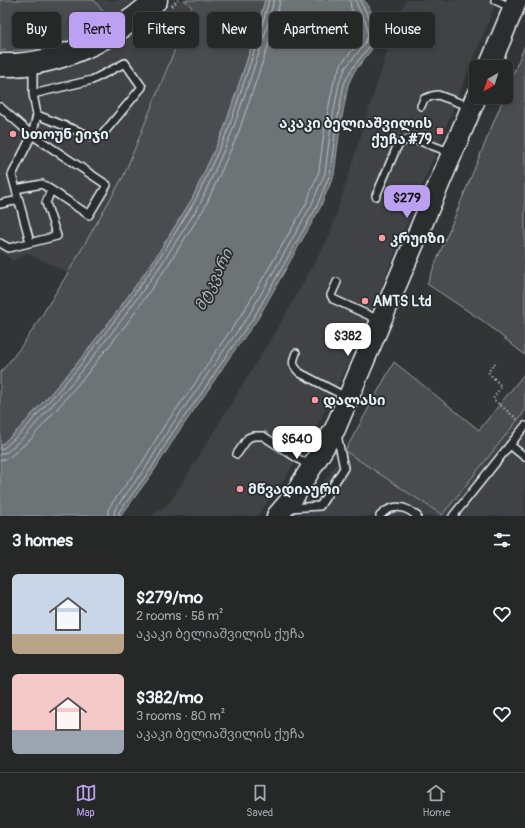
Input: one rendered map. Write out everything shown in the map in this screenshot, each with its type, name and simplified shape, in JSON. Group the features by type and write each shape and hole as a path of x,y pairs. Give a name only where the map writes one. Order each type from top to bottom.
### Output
{"main road":[{"path":"0,65 8,66 33,63 69,54 125,25 156,0"},
{"path":"491,60 516,4"},
{"path":"280,512 294,496 335,429 473,104"}],"lane":[{"path":"495,0 516,4"},
{"path":"33,94 92,80 125,62 142,87 102,135 96,138 37,115"},
{"path":"30,242 12,175 32,135 37,115 33,94 33,63"},
{"path":"421,106 424,99 438,95 469,101"},
{"path":"0,107 32,135 107,185 89,215 42,184 16,189"},
{"path":"376,196 396,149 401,142 412,138 452,153"},
{"path":"0,243 9,248 57,236 46,202 51,190"},
{"path":"0,204 19,200"},
{"path":"337,282 331,295 333,299 381,321"},
{"path":"296,353 293,361 295,368 300,373 348,398"},
{"path":"453,516 525,426"},
{"path":"280,512 320,506 344,468 335,429"},
{"path":"237,454 248,438 252,436 263,436 311,468"},
{"path":"510,445 525,457"},
{"path":"380,516 394,507 406,509 417,516"}],"path":[{"path":"495,363 488,372 501,386 493,399 525,426"}],"shaded area":[{"path":"0,0 94,0 103,12 69,12 69,41 61,44 61,12 12,12 12,48 38,48 0,51"},
{"path":"94,0 135,0 119,12 103,12"},
{"path":"174,0 184,0 192,7 190,12 162,12"},
{"path":"184,0 265,0 261,14 261,12 207,12 207,48 251,48 224,129 192,199 154,260 116,313 75,366 20,428 0,446 0,374 32,331 68,273 124,175 175,48 199,48 199,12 190,12 192,7"},
{"path":"406,0 497,0 473,60 469,60 469,70 371,313 342,377 317,426 288,474 257,516 152,516 171,501 280,324 329,237 388,48 435,48 435,12 401,12"},
{"path":"133,32 133,48 175,48 124,175 68,273 27,253 13,261 0,251 0,77 27,76 72,66 110,48 125,48 125,38"},
{"path":"525,45 525,355 483,321 427,284 501,104 513,104 513,74"},
{"path":"394,362 479,430 525,373 525,411 442,515 345,451"},
{"path":"525,411 525,516 301,516 345,451 442,515"}],"water":[{"name":"მტკვარი","path":"265,0 364,0 371,12 370,12 370,48 372,48 354,72 348,85 340,128 334,175 319,210 257,320 177,434 154,471 121,516 0,516 0,446 20,428 75,366 116,313 154,260 192,199 224,129 251,48 261,48 261,14"}],"place":[{"name":"აკაკი ბელიაშვილის ქუჩა #79","path":"440,131"},
{"name":"სთოუნ ეიჯი","path":"13,134"},
{"name":"კრუიზი","path":"382,238"},
{"name":"AMTS Ltd","path":"365,301"},
{"name":"დალასი","path":"315,400"},
{"name":"მწვადიაური","path":"240,489"}]}
